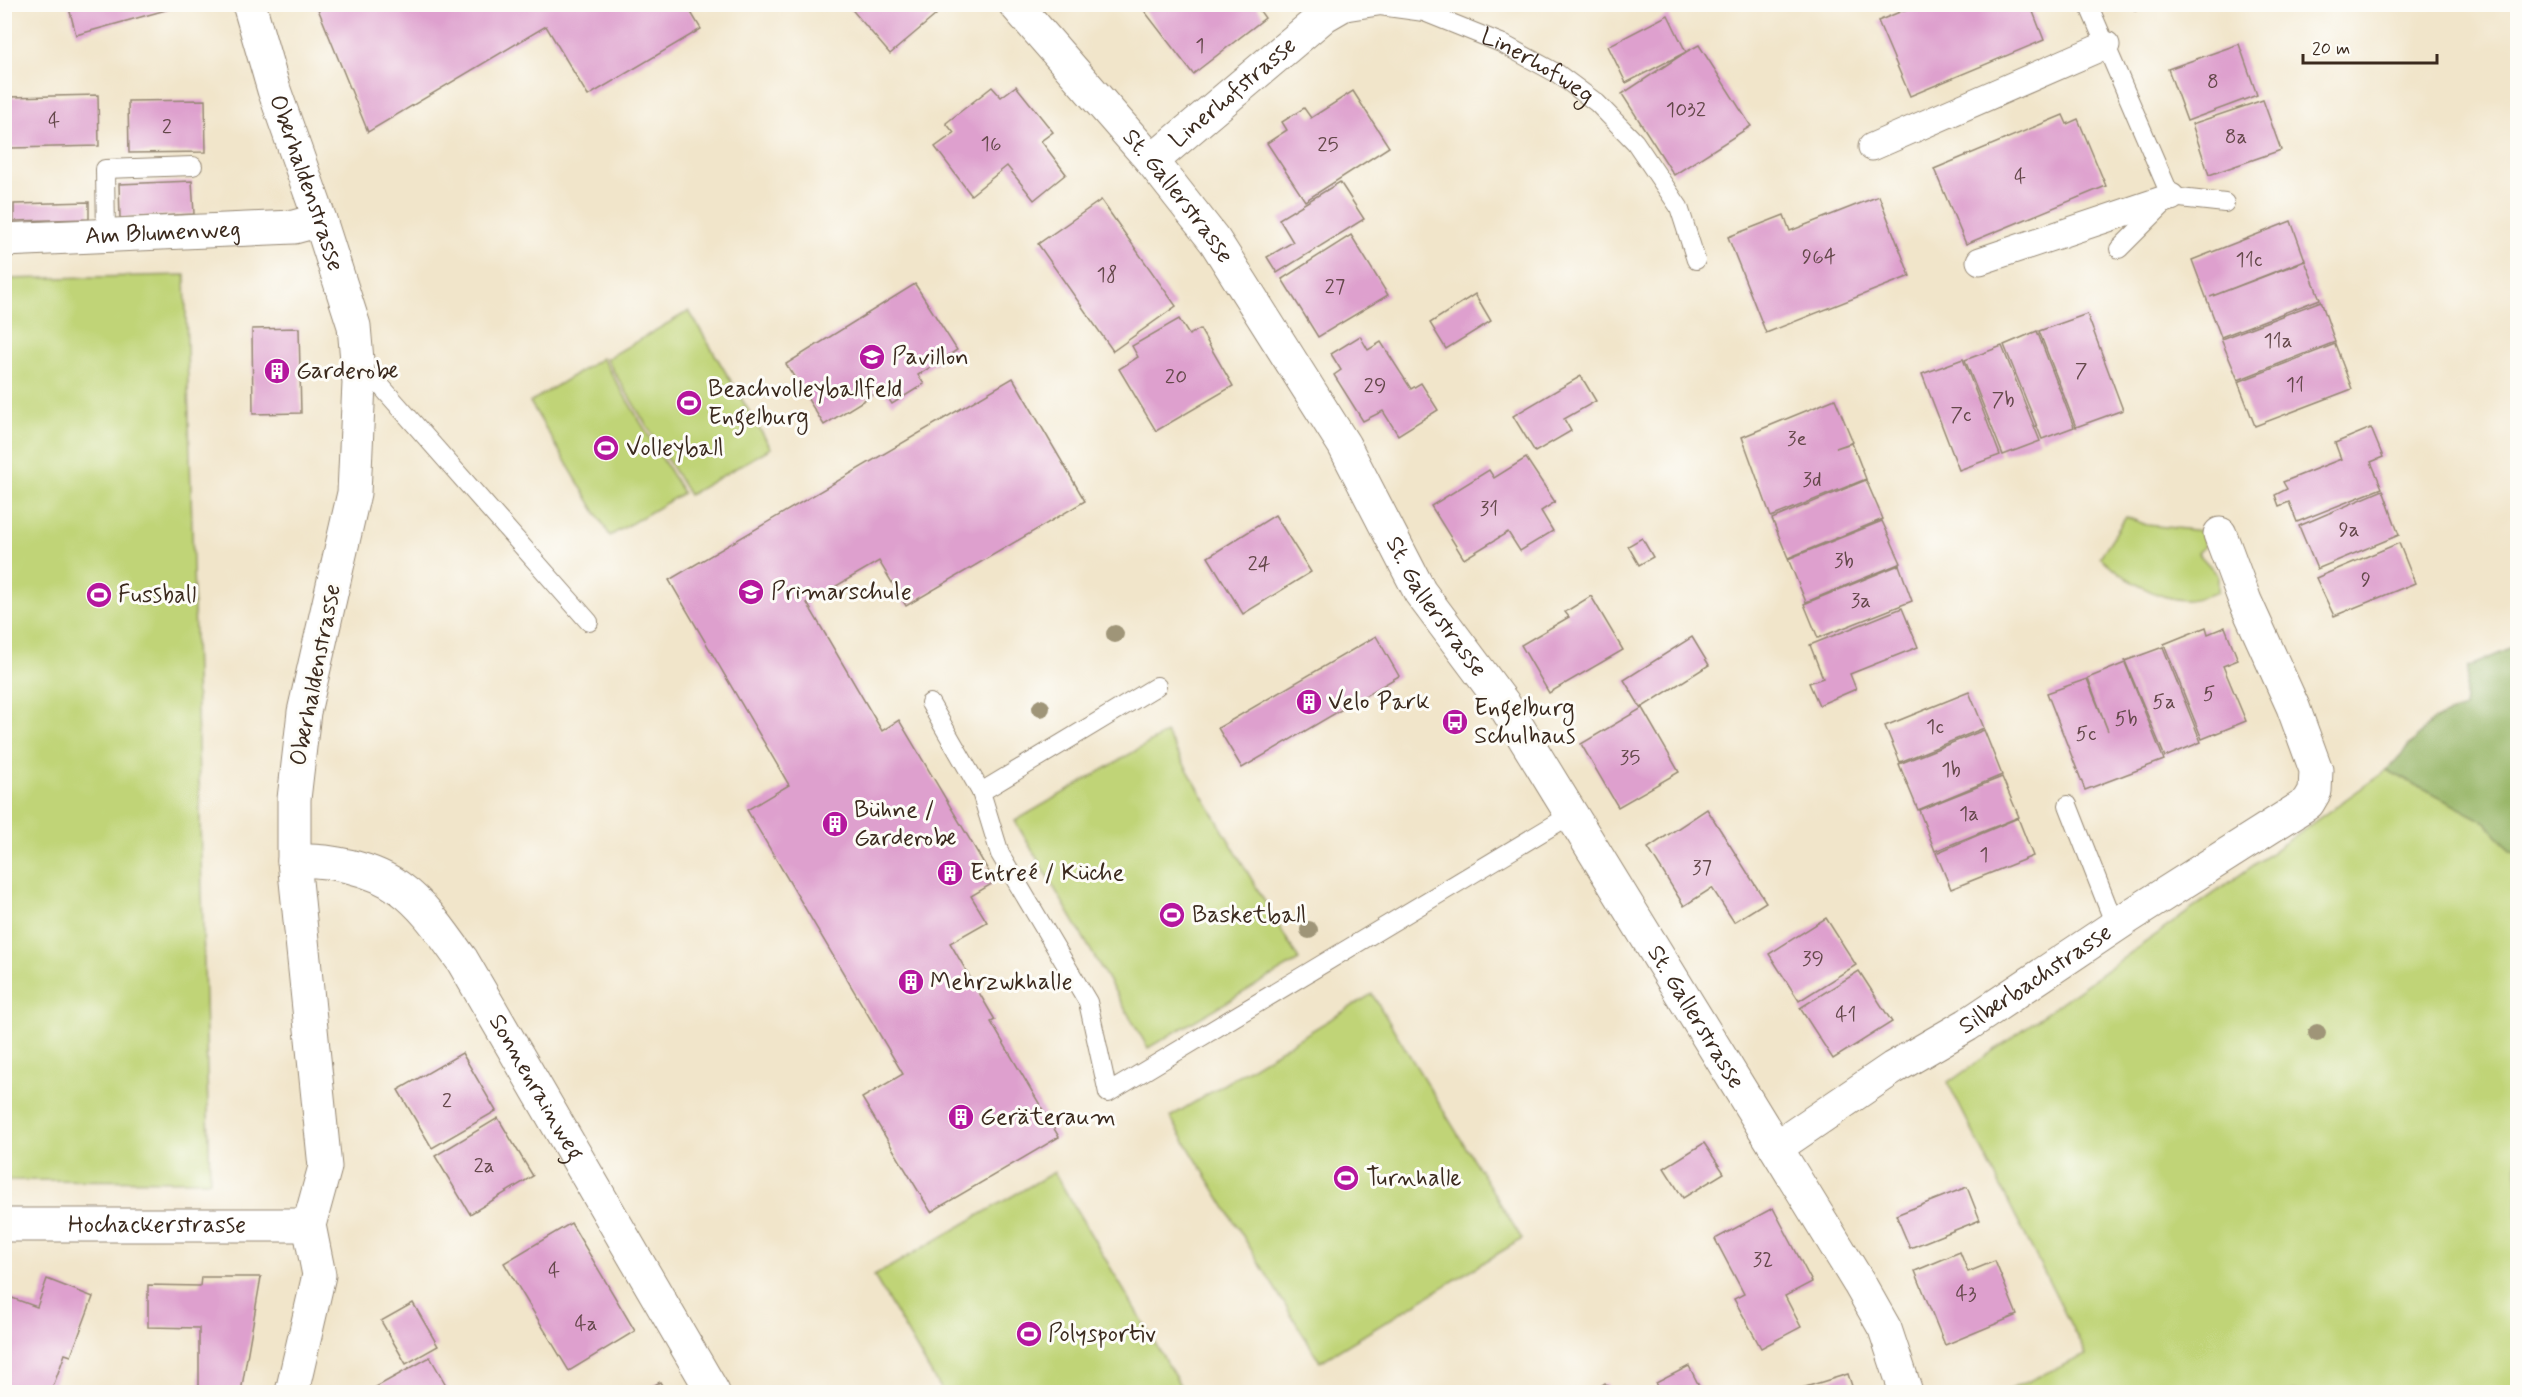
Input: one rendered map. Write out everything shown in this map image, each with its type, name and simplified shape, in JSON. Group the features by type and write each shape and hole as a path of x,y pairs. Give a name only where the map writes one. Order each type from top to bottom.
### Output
{"street":[{"name":"Oberhaldenstrasse","path":"249,4 274,90 320,220 354,326 359,383 354,493 304,712 294,799 294,861 326,1167 309,1225 319,1275 292,1392"},
{"name":"St. Gallerstrasse","path":"1015,4 1152,161 1215,241 1268,322 1344,445 1420,592 1503,704 1777,1147 1885,1329 1906,1392"},
{"name":"Linerhofstrasse","path":"1152,161 1329,8"},
{"path":"1872,147 2106,45"},
{"path":"1980,261 2171,197"},
{"name":"Am Blumenweg","path":"4,240 294,227 320,220"},
{"name":"Silberbachstrasse","path":"1777,1147 1893,1068 1967,1025 2115,925 2308,803 2315,791 2316,770 2293,707 2245,601 2220,534"},
{"name":"Sonnenrainweg","path":"294,861 319,860 357,868 401,888 428,915 462,960 713,1392"},
{"name":"Hochackerstrasse","path":"4,1225 309,1225"}],"lane":[{"path":"2088,4 2171,197"},
{"name":"Linerhofweg","path":"1329,8 1380,6 1425,12 1501,43 1549,69 1597,103 1635,142 1679,207 1696,260"},
{"path":"106,235 105,169 193,166"},
{"path":"2171,197 2225,202"},
{"path":"2119,249 2171,197"},
{"path":"359,383 380,385 589,622"},
{"path":"981,792 1157,686"},
{"path":"930,703 981,792 1000,854 1088,1002 1108,1093 1572,814"},
{"path":"2068,805 2115,925"}],"green space":[{"name":"Fussball","path":"185,275 210,1181 5,1180 5,279"},
{"name":"Beachvolleyballfeld Engelburg","path":"689,311 771,448 689,495 606,359"},
{"name":"Volleyball","path":"602,358 683,493 610,536 530,402"},
{"path":"2126,517 2147,525 2202,531 2205,546 2198,553 2218,575 2218,592 2190,600 2174,599 2139,586 2109,565 2100,557"},
{"path":"2517,646 2517,853 2511,852 2486,822 2387,770 2433,720 2464,708 2468,667"},
{"name":"Basketball","path":"1166,733 1299,960 1148,1048 1015,821"},
{"path":"2387,770 2486,822 2511,852 2517,853 2517,1392 2004,1392 2086,1355 1948,1083"},
{"name":"Turnhalle","path":"1372,994 1522,1239 1320,1362 1170,1117"},
{"name":"Polysportiv","path":"1054,1172 1184,1392 942,1392 874,1276"}],"building":[{"path":"68,4 184,4 184,5 76,35"},
{"path":"316,4 686,4 701,29 588,96 546,26 368,132"},
{"path":"1139,4 1255,4 1265,18 1193,74"},
{"path":"1919,4 2030,4 2044,40 1910,96 1878,21"},
{"path":"2132,4 2153,4 2153,5 2135,11"},
{"path":"848,5 927,5 936,15 890,54"},
{"path":"1668,15 1686,52 1626,83 1608,46"},
{"path":"2239,44 2257,95 2187,121 2168,69"},
{"path":"1699,45 1751,126 1674,175 1622,94"},
{"path":"1016,86 1053,132 1041,141 1066,174 1034,200 1007,166 971,195 935,147 954,133 946,123 992,87 1001,97"},
{"path":"1353,91 1389,147 1305,201 1267,143 1287,130 1282,122 1304,108 1311,118"},
{"path":"98,95 99,146 11,148 9,97"},
{"path":"205,100 206,152 129,153 128,101"},
{"path":"2263,100 2281,150 2209,175 2192,124"},
{"path":"2063,115 2067,124 2078,119 2106,186 1966,244 1934,169"},
{"path":"192,181 194,214 120,218 119,184"},
{"path":"1340,182 1364,219 1277,273 1267,257 1293,242 1279,219"},
{"path":"1879,196 1910,276 1766,333 1728,237 1784,215 1790,231"},
{"path":"1101,200 1176,306 1113,351 1038,244"},
{"path":"89,202 89,219 14,221 14,204"},
{"path":"2291,221 2305,260 2210,297 2305,261 2320,299 2221,337 2192,260"},
{"path":"1351,235 1388,295 1318,337 1282,279"},
{"name":"Pavillon","path":"915,284 957,350 918,375 924,384 892,404 882,389 824,425 786,364"},
{"path":"1475,294 1491,321 1446,349 1430,323"},
{"path":"2321,301 2335,342 2238,380 2221,339"},
{"path":"2087,314 2123,410 2076,427 2039,331"},
{"path":"1179,319 1189,335 1200,329 1233,386 1156,431 1119,369 1138,357 1132,346"},
{"name":"Garderobe","path":"299,328 301,413 253,414 252,329"},
{"path":"2037,331 2074,427 2042,439 2004,345"},
{"path":"1360,336 1368,350 1381,342 1411,389 1421,383 1438,410 1398,435 1383,411 1363,421 1334,375 1341,370 1331,354"},
{"path":"2335,344 2352,389 2255,426 2238,382"},
{"path":"2002,346 2040,441 2003,455 1965,360"},
{"path":"1963,359 2000,455 1959,470 1922,374"},
{"path":"1581,376 1596,401 1564,419 1571,431 1535,452 1513,416"},
{"path":"1013,378 1085,501 906,606 879,561 807,603 882,731 899,720 995,882 971,896 987,922 950,943 995,1020 991,1022 1059,1137 931,1212 862,1098 903,1074 747,810 789,785 669,580"},
{"path":"1835,399 1853,442 1836,448 1852,443 1866,479 1771,517 1742,437"},
{"path":"2371,428 2383,457 2371,462 2382,488 2297,522 2289,502 2279,506 2275,495 2287,489 2283,482 2341,459 2335,443"},
{"path":"1526,458 1555,502 1541,511 1553,531 1520,551 1508,532 1464,559 1431,506 1489,470 1494,478"},
{"path":"1866,480 1883,519 1788,558 1772,519"},
{"path":"2383,490 2399,535 2317,569 2299,526"},
{"path":"1275,515 1311,572 1243,614 1208,557"},
{"path":"1882,521 1901,563 1806,602 1788,559"},
{"path":"1642,538 1653,557 1639,565 1628,546"},
{"path":"2399,543 2415,583 2334,616 2316,578"},
{"path":"1899,565 1912,601 1818,638 1804,604"},
{"path":"1591,596 1623,650 1549,693 1521,645 1569,617 1565,612"},
{"path":"1902,608 1918,647 1850,674 1856,689 1819,705 1809,683 1823,678 1810,645"},
{"path":"2206,627 2208,634 2225,627 2238,660 2223,666 2246,721 2202,739 2164,644"},
{"name":"Velo Park","path":"1376,636 1399,676 1242,768 1218,728"},
{"path":"1692,637 1709,665 1641,708 1624,680"},
{"path":"2163,647 2201,742 2165,757 2125,661"},
{"path":"2125,663 2164,760 2085,790 2047,693 2087,679 2108,731 2088,678"},
{"path":"1969,692 1984,728 1900,762 1885,726"},
{"path":"1642,708 1679,772 1618,807 1581,744"},
{"path":"1984,730 2002,775 1918,810 1899,764"},
{"path":"2002,777 2019,817 1935,851 1919,810"},
{"path":"1707,809 1766,902 1734,922 1712,888 1684,906 1648,848"},
{"path":"2018,818 2033,856 1951,889 1936,853"},
{"path":"1826,918 1856,965 1799,1001 1769,954"},
{"path":"1859,971 1892,1022 1833,1059 1800,1008"},
{"path":"462,1053 496,1111 432,1148 398,1090"},
{"path":"498,1118 533,1176 470,1214 435,1156"},
{"path":"1704,1143 1724,1173 1683,1198 1664,1168"},
{"path":"1967,1187 1980,1220 1910,1248 1896,1215"},
{"path":"1773,1208 1812,1282 1785,1296 1801,1327 1761,1348 1734,1299 1744,1294 1715,1239"},
{"path":"571,1223 635,1331 569,1371 504,1263"},
{"path":"1960,1252 1968,1272 1995,1261 2017,1315 1945,1345 1915,1271"},
{"path":"201,1277 261,1277 241,1392 199,1392 199,1328 148,1327 148,1285 200,1286"},
{"path":"47,1279 93,1297 71,1356 65,1354 51,1392 4,1392 4,1295 37,1307"},
{"path":"413,1303 438,1346 406,1364 381,1321"},
{"path":"430,1357 450,1392 367,1392"},
{"path":"1689,1366 1700,1388 1691,1392 1661,1392 1656,1383"},
{"path":"1848,1374 1854,1392 1789,1392"},
{"path":"660,1382 666,1392 642,1392"},
{"path":"1605,1383 1612,1392 1592,1392"}],"place":[{"name":"Pavillon","path":"872,357"},
{"name":"Garderobe","path":"277,371"},
{"name":"Beachvolleyballfeld Engelburg","path":"689,403"},
{"name":"Volleyball","path":"606,448"},
{"name":"Primarschule","path":"751,592"},
{"name":"Fussball","path":"99,595"},
{"name":"Velo Park","path":"1309,702"},
{"name":"Engelburg Schulhaus","path":"1455,722"},
{"name":"Bühne / Garderobe","path":"835,824"},
{"name":"Entreé / Küche","path":"950,873"},
{"name":"Basketball","path":"1172,915"},
{"name":"Mehrzwkhalle","path":"911,982"},
{"name":"Geräteraum","path":"961,1117"},
{"name":"Turnhalle","path":"1346,1178"},
{"name":"Polysportiv","path":"1029,1334"}]}
